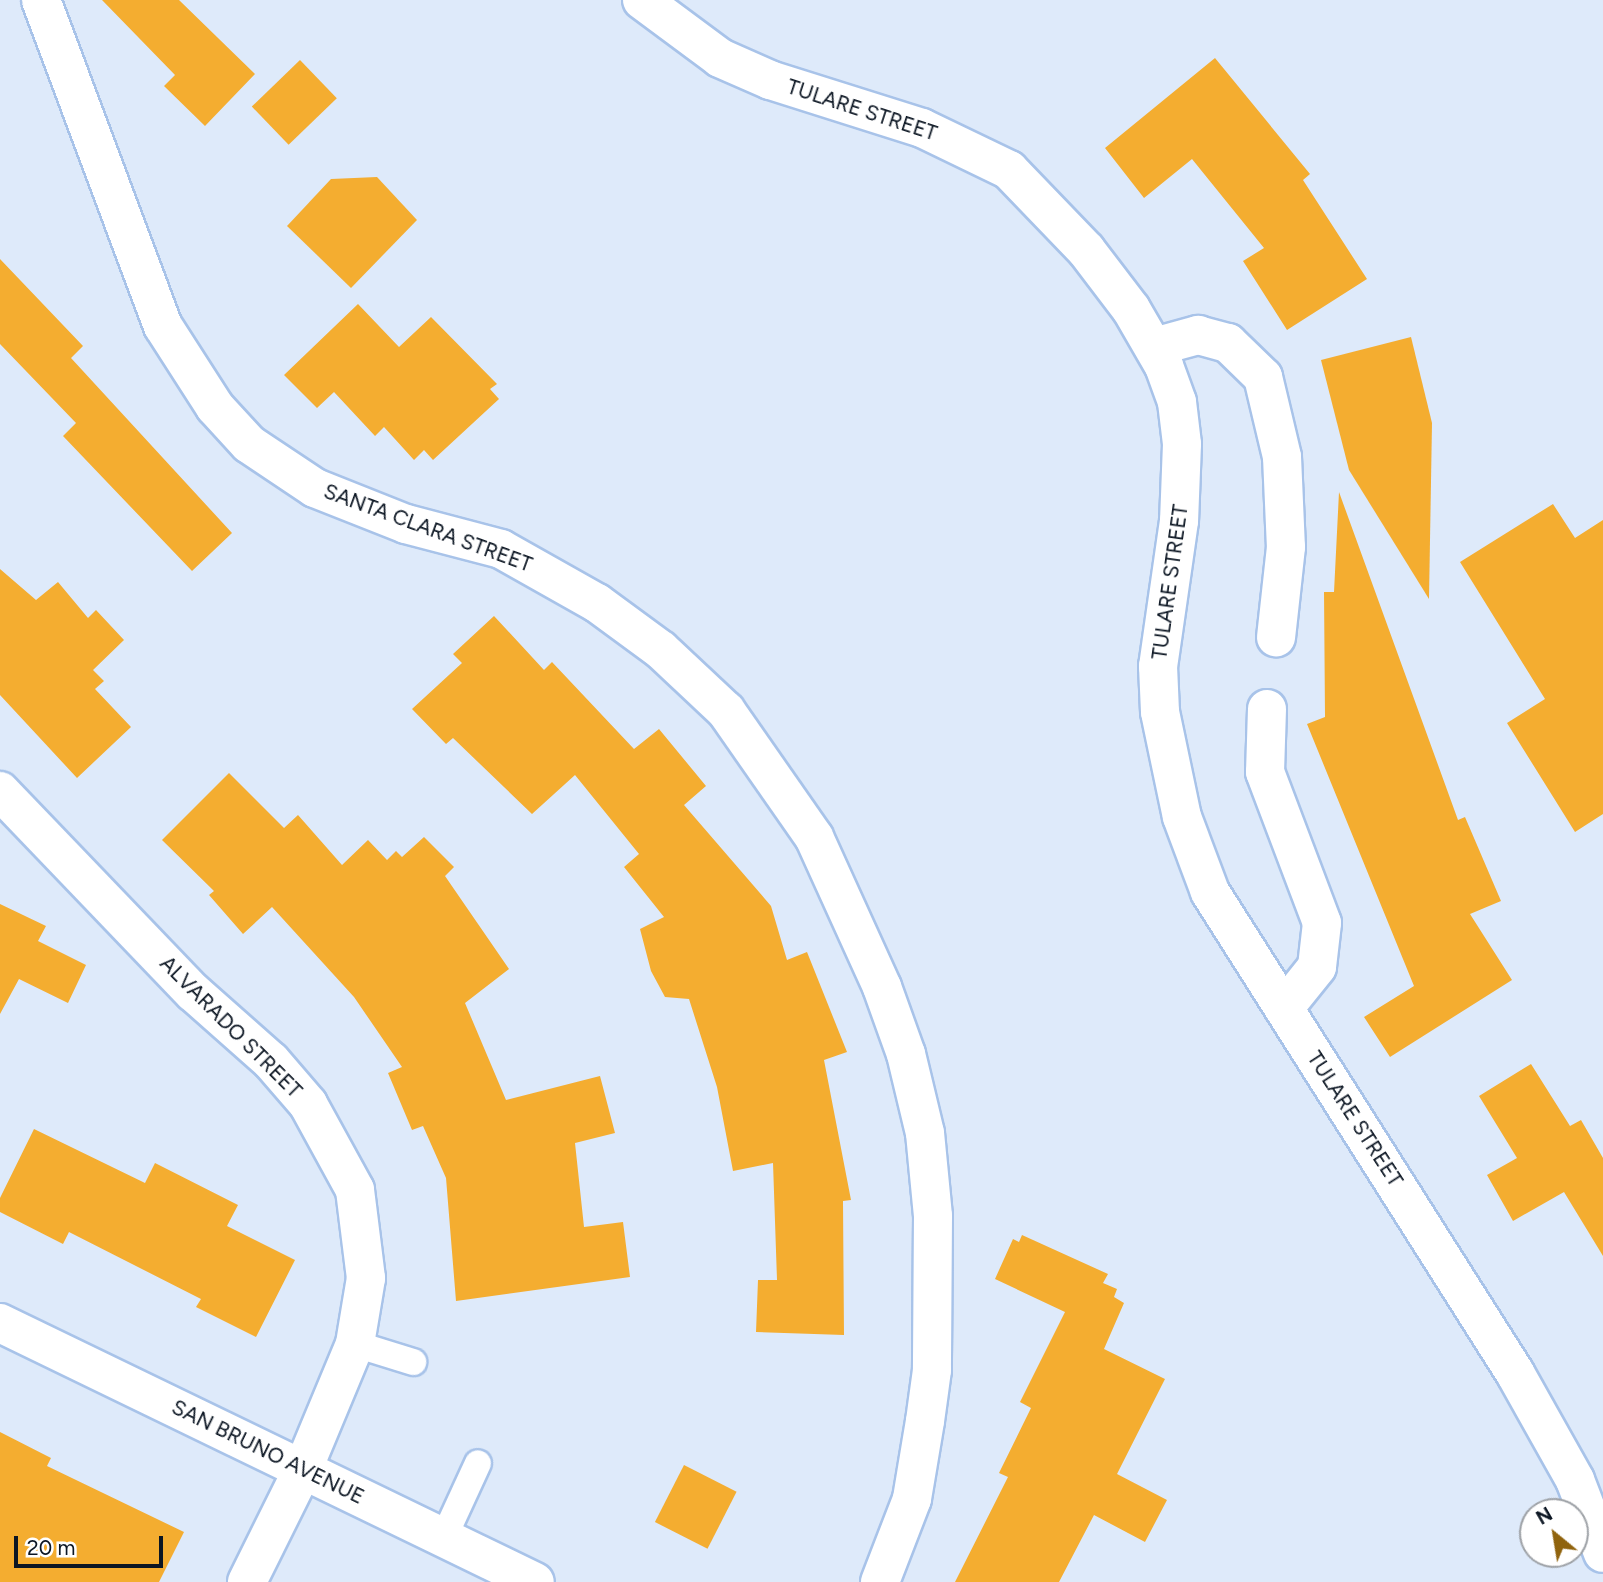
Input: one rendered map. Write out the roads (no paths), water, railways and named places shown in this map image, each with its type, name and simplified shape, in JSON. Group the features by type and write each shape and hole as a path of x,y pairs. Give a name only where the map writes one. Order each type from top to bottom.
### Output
{"street":[{"name":"SANTA CLARA STREET","path":"41,0 68,60 118,216 163,326 215,407 249,444 315,488 406,524 501,549 597,603 661,650 726,711 814,837 877,976 906,1054 925,1133 933,1216 932,1370 925,1421 912,1499 880,1582"},
{"name":"TULARE STREET","path":"642,0 720,58 770,80 922,128 1009,170 1086,250 1154,347 1177,402 1183,483 1161,626 1160,712 1182,817 1210,892 1514,1373 1576,1480 1603,1553"},
{"path":"1154,347 1198,335 1228,343 1263,377 1282,457 1286,547 1276,637"},
{"path":"1267,709 1265,772 1322,923 1317,967 1283,1009"},
{"name":"ALVARADO STREET","path":"0,791 308,1104 355,1190 364,1234 366,1278 355,1345 303,1468 247,1582"},
{"name":"SAN BRUNO AVENUE","path":"0,1323 535,1582"}],"lane":[{"path":"355,1345 413,1362"},
{"path":"444,1537 478,1463"}]}
